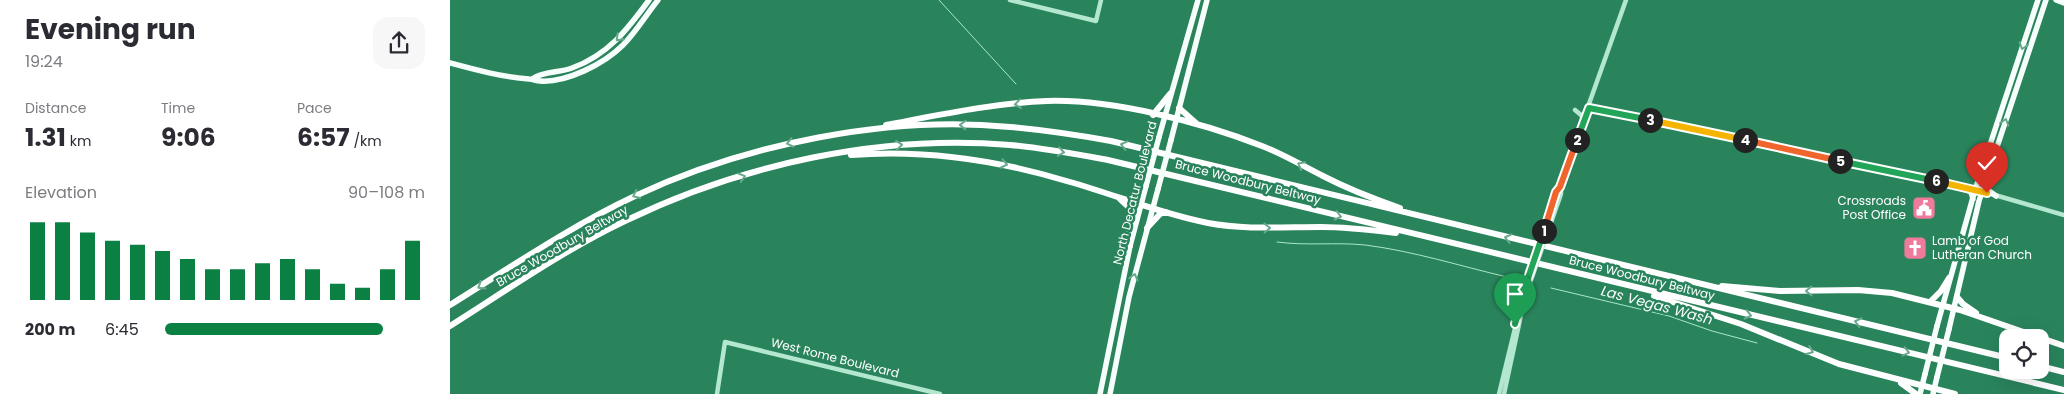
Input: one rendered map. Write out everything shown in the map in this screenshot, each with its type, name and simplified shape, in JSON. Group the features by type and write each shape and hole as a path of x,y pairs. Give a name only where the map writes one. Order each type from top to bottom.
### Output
{"highway":[{"path":"1153,114 1170,94"},
{"path":"838,134 1031,102 1085,102 1153,114 1264,146 1348,188 1427,218"},
{"path":"1179,108 1200,126"},
{"name":"Bruce Woodbury Beltway","path":"450,305 582,223 637,195 689,174 754,152 838,134 902,127 1008,126 1110,141 1999,356"},
{"name":"Bruce Woodbury Beltway","path":"450,326 558,259 624,221 682,196 799,160 869,148 909,144 1010,145 1108,160 2064,390"},
{"path":"799,160 893,153 956,156 1024,169 1199,221 1232,226 1349,228 1432,238"},
{"path":"1117,197 1133,211 1128,237 1130,246"},
{"path":"1147,228 1160,214 1166,212"},
{"path":"1674,278 1770,290 1879,291 1943,305 2064,346"},
{"path":"1930,302 1941,291 1949,278"},
{"path":"1598,279 1714,314 1840,364 1922,386 1933,392 1955,394"},
{"path":"1957,297 1963,304 1983,318"},
{"path":"2049,368 2064,372"},
{"path":"1896,380 1916,394"}],"main road":[{"path":"532,79 538,75 573,68 601,54 624,33 649,0"},
{"path":"450,63 501,76 532,79 539,82 565,77 603,61 625,42 658,0"},
{"name":"North Decatur Boulevard","path":"1100,394 1140,205 1198,0"},
{"name":"North Decatur Boulevard","path":"1110,394 1130,289 1207,0"},
{"path":"1920,394 1949,278 1975,190 2038,0"},
{"path":"1933,392 1974,219 2046,0"},
{"path":"2056,0 2064,3"},
{"path":"1984,185 1996,196"},
{"path":"1962,187 1970,192 1973,199"},
{"path":"1104,373 1114,376"},
{"path":"1102,381 1113,384"}],"street":[{"path":"1010,0 1096,21 1101,0"},
{"path":"1499,394 1515,324 1529,280 1561,194 1560,187 1626,0"},
{"path":"1589,108 1962,187 2064,214"},
{"path":"1575,110 1582,115 1584,120"},
{"path":"1504,394 1529,280"},
{"name":"West Rome Boulevard","path":"717,394 724,342 940,394"}],"waterway":[{"name":"Las Vegas Wash","path":"939,0 1016,84"},
{"name":"Las Vegas Wash","path":"1277,242 1365,245 1419,255 1507,277"},
{"name":"Las Vegas Wash","path":"1551,288 1669,316 1712,331 1757,343"}],"place":[{"name":"Crossroads Post Office","path":"1924,208"},
{"name":"Lamb of God Lutheran Church","path":"1915,248"}],"route":[{"path":"1515,324 1523,293 1556,192 1560,187 1589,108 1987,193"}]}
